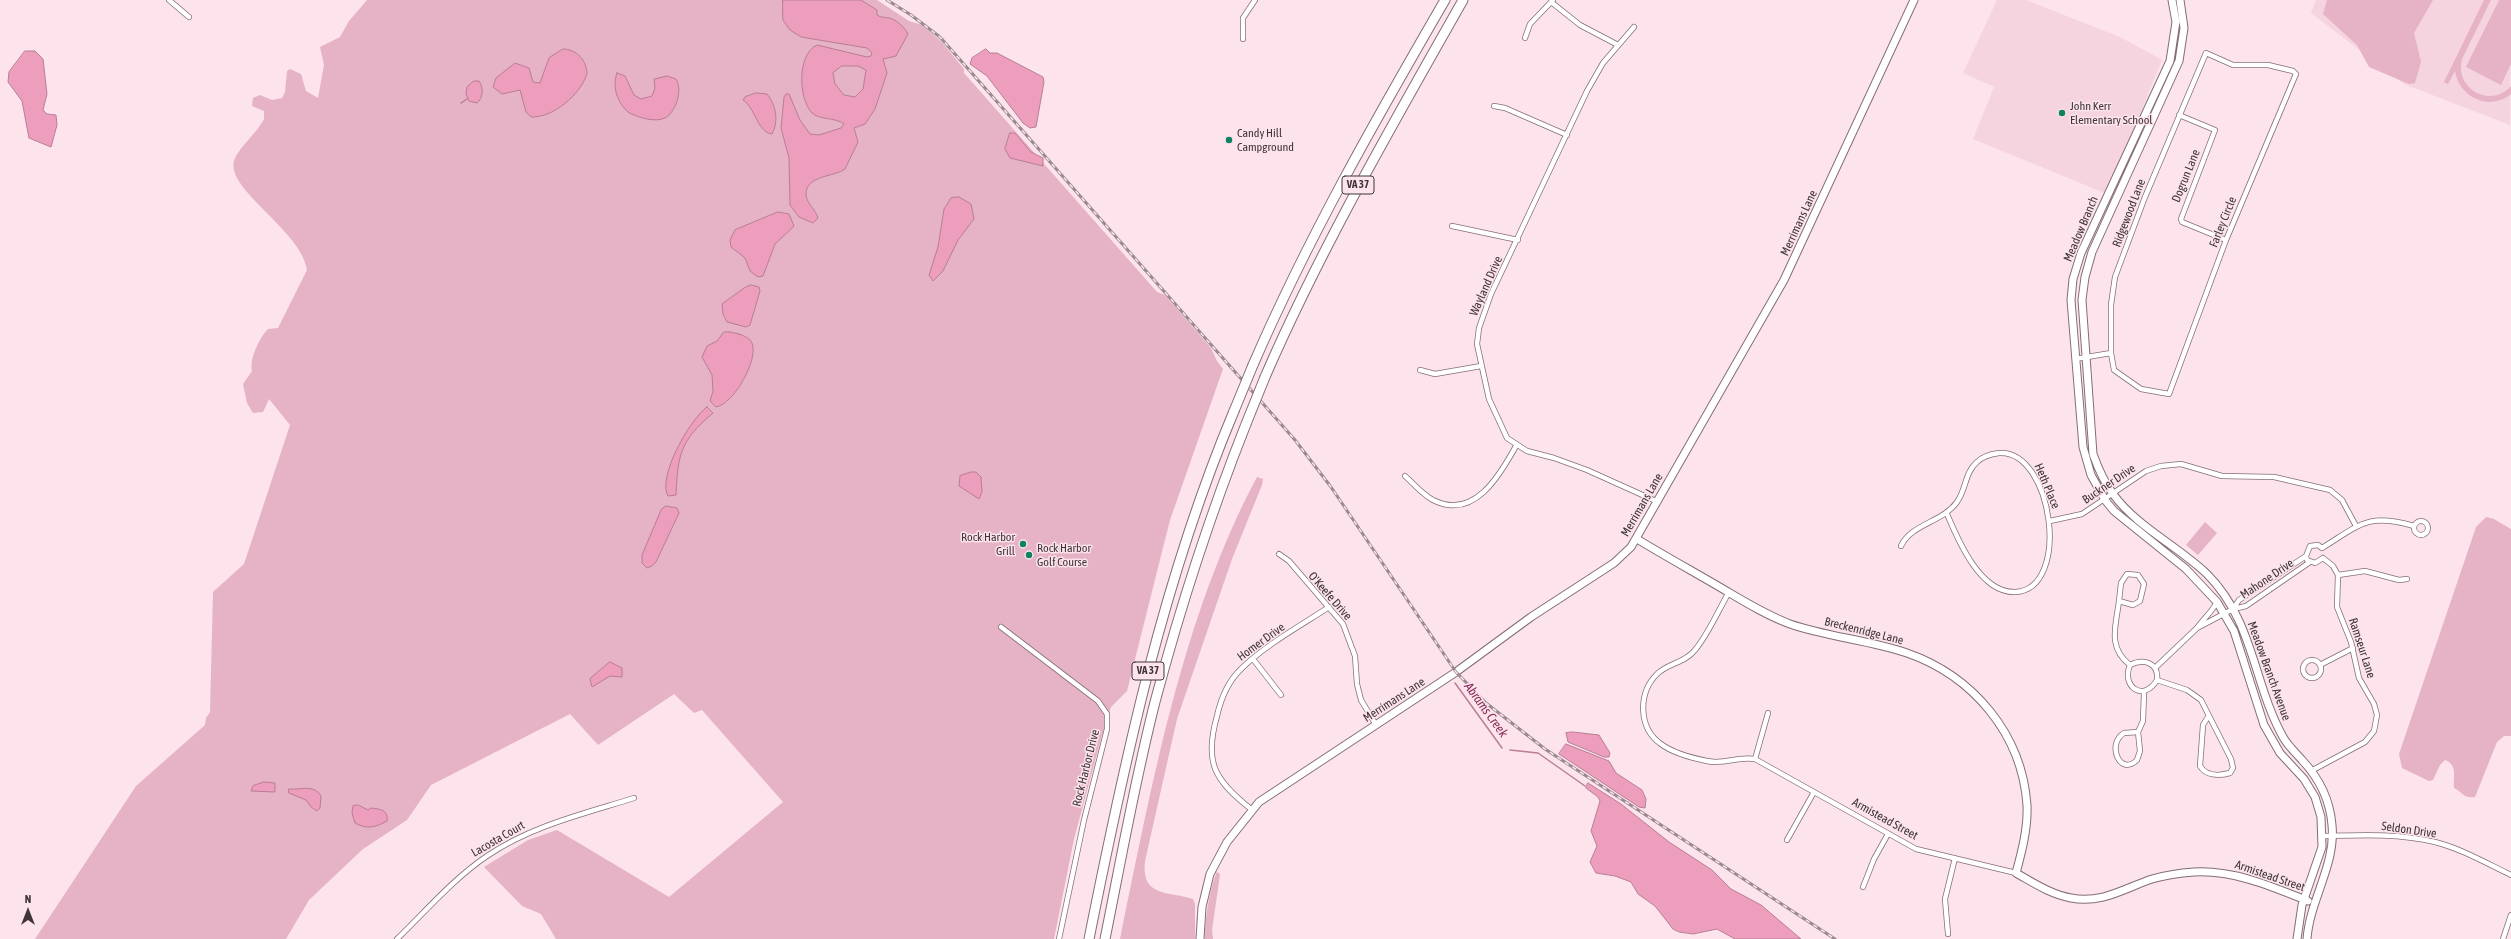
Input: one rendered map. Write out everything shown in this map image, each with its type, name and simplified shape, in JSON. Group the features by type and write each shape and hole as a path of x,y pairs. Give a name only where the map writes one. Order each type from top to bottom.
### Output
{"highway":[{"path":"1410,61 1441,0"},
{"name":"VA 37","path":"1089,939 1128,748 1156,640 1187,538 1234,410 1320,224 1445,0"},
{"name":"VA 37","path":"1105,939 1141,763 1162,678 1206,529 1246,424 1293,315 1342,215 1463,0"},
{"path":"1422,72 1469,0"}],"main road":[{"name":"Merrimans Lane","path":"1200,939 1202,907 1210,874 1227,842 1251,809 1270,794 1483,653 1531,617 1614,563 1637,539 1784,280 1914,0"},
{"name":"Meadow Branch","path":"2104,500 2091,476 2084,447 2075,359 2071,300 2073,279 2081,253 2170,60 2176,22 2172,0"},
{"name":"Meadow Branch","path":"2112,494 2100,474 2093,454 2082,300 2085,277 2095,245 2179,61 2184,28 2180,0"},
{"name":"Meadow Branch Avenue","path":"2112,494 2130,512 2207,575 2227,597 2249,641 2274,721 2290,749 2310,771 2328,802 2333,836 2328,864 2314,903 2307,939"},
{"name":"Meadow Branch Avenue","path":"2104,500 2124,521 2198,580 2217,602 2239,644 2264,725 2280,753 2304,779 2315,797 2321,817 2323,836 2319,857 2304,899 2297,939"},
{"name":"Breckenridge Lane","path":"1637,539 1759,610 1791,624 1875,643 1916,656 1948,673 1976,695 2005,732 2021,771 2027,813 2024,841 2016,874"},
{"name":"Armistead Street","path":"2016,874 2055,894 2080,900 2114,895 2166,876 2210,872 2250,879 2314,903"}],"street":[{"path":"169,0 189,17"},
{"path":"1244,39 1243,18 1255,0"},
{"path":"1526,38 1530,24 1552,1 1569,18 1618,45"},
{"name":"Wayland Drive","path":"1634,28 1618,45 1596,75 1491,294 1479,328 1478,344 1481,366 1494,414 1502,432 1516,446 1587,470 1658,502"},
{"name":"Ridgewood Lane","path":"2111,353 2111,305 2115,277 2179,116 2206,53"},
{"name":"Farley Circle","path":"2111,353 2114,370 2142,389 2169,394 2226,240 2296,74 2293,70 2268,65 2233,65 2206,53"},
{"path":"1494,106 1505,108 1567,135"},
{"name":"Dogrun Lane","path":"2179,116 2215,130 2181,219 2182,222 2226,240"},
{"path":"1452,226 1518,240"},
{"path":"2075,359 2111,353"},
{"path":"1420,370 1435,374 1481,366"},
{"path":"1405,476 1427,496 1438,502 1453,504 1468,502 1482,495 1489,488 1516,446"},
{"name":"Heth Place","path":"1901,546 1910,534 1947,514 1960,497 1974,465 1988,455 2002,453 2016,456 2029,466 2050,521"},
{"name":"Buckner Drive","path":"2050,521 2082,514 2104,500 2130,480 2154,468 2174,464 2190,466 2222,476 2274,477 2330,490 2342,500 2356,526"},
{"path":"1947,514 1978,572 1993,585 2010,592 2029,588 2042,575 2050,537 2050,521"},
{"name":"Mahone Drive","path":"2233,609 2239,600 2306,556 2310,546 2318,545 2322,548 2356,526 2379,519 2414,526"},
{"path":"2322,548 2323,558 2333,566 2338,575 2366,571 2400,580 2407,579"},
{"name":"O'Keefe Drive","path":"1279,554 1289,561 1314,593 1329,607 1343,624 1351,640 1356,660 1358,692 1365,709 1376,725"},
{"name":"Mahone Drive","path":"2306,556 2310,562"},
{"name":"Mahone Drive","path":"2155,668 2197,628 2233,609 2246,606 2310,562 2318,562 2323,558"},
{"path":"2119,601 2130,606 2140,601 2144,584 2138,575 2131,573 2123,578 2119,601 2115,636 2116,648 2122,658 2130,665"},
{"name":"Ramseur Lane","path":"2310,771 2359,746 2374,732 2376,709 2359,678 2353,648 2336,603 2338,575"},
{"name":"Armistead Street","path":"1729,592 1694,651 1686,659 1660,672 1651,681 1644,698 1644,714 1651,734 1658,742 1672,750 1711,762 1740,758 1755,759 1916,849 2016,874"},
{"path":"2197,628 2204,618 2213,610 2217,602"},
{"name":"Homer Drive","path":"1251,809 1222,782 1213,766 1210,750 1212,733 1222,698 1233,678 1253,659 1329,607"},
{"name":"Rock Harbor Drive","path":"1001,627 1098,701 1107,714 1107,729 1088,800 1059,939"},
{"path":"2320,665 2353,648"},
{"path":"1253,659 1281,695"},
{"path":"2314,660 2320,665 2321,672 2318,676 2309,678 2304,674 2303,667 2307,662 2314,660"},
{"path":"2144,661 2155,668 2157,680 2150,689 2144,692 2137,690 2130,684 2128,674 2130,665 2144,661"},
{"path":"2157,680 2194,694 2201,700 2208,717 2231,760 2233,768 2230,773 2213,774 2203,771 2200,766 2203,725 2208,717"},
{"path":"2138,732 2124,733 2116,741 2114,750 2116,759 2124,765 2129,765 2137,760 2140,751 2138,732 2143,721 2144,692"},
{"path":"1755,759 1768,713"},
{"path":"1787,840 1814,792"},
{"name":"Lacosta Court","path":"397,939 465,872 503,846 545,826 634,798"},
{"path":"1863,887 1874,859 1888,834"},
{"name":"Seldon Drive","path":"2323,836 2389,835 2430,841 2468,854 2511,874"},
{"path":"1948,934 1945,899 1955,858"},
{"path":"2503,939 2511,916"}],"shaded area":[{"path":"367,0 877,0 909,21 922,25 941,41 964,69 964,73 1157,292 1165,295 1211,348 1217,361 1223,369 1170,520 1127,691 1111,707 1101,739 1074,839 1054,939 556,939 541,914 522,906 484,867 528,840 557,830 669,897 783,802 702,710 694,713 674,694 598,745 570,714 431,785 407,820 363,849 309,900 286,939 35,939 136,786 205,725 206,718 210,712 213,592 244,564 290,425 269,399 263,412 253,413 247,403 243,384 252,371 252,360 262,337 268,329 278,328 307,270 302,255 292,241 280,226 241,185 235,172 234,161 239,151 257,130 264,119 264,111 252,106 253,98 260,95 272,100 282,98 285,92 287,71 290,69 301,74 306,91 318,98 324,65 320,47 340,37 349,21"},
{"path":"783,0 861,0 877,10 877,15 897,22 908,34 896,56 883,59 887,73 875,109 865,124 854,128 858,142 845,169 815,180 807,188 807,198 818,218 813,223 799,217 790,205 789,158 781,128 784,97 786,94 789,94 800,120 810,134 819,135 841,128 844,124 836,120 815,115 807,106 802,87 803,67 806,57 810,50 817,45 867,57 871,56 872,53 867,48 801,37 790,30 783,20","holes":["842,66 858,66 866,70 863,89 855,97 844,95 835,84 833,73"]},
{"name":"John Kerr Elementary School","path":"1997,0 2026,0 2120,37 2162,60 2107,194 1973,139 1994,87 1963,73"},
{"path":"2316,0 2511,0 2510,125 2404,84 2311,13"},
{"path":"2327,0 2433,0 2414,33 2421,62 2415,83 2409,84 2369,67 2357,45 2323,14"},
{"path":"2484,0 2491,0 2462,59 2461,70 2463,79 2469,87 2476,92 2485,95 2494,96 2503,93 2511,86 2511,94 2494,102 2476,99 2469,94 2462,88 2455,71 2448,84 2444,82"},
{"path":"2499,0 2511,0 2511,64 2501,85 2466,67"},
{"path":"563,49 577,53 583,60 587,69 587,74 578,90 572,97 565,104 548,114 531,117 526,112 520,90 502,94 493,87 496,78 515,63 529,68 533,82 540,83 549,58"},
{"path":"986,49 990,53 997,53 1043,77 1044,82 1036,127 1030,128 1023,123 987,76 970,64 972,58"},
{"path":"25,51 35,51 43,59 47,94 43,110 47,114 56,115 57,125 51,147 29,138 22,101 8,82 9,72"},
{"path":"617,73 625,76 634,95 641,99 652,96 655,88 654,79 667,76 676,79 679,89 677,100 672,111 665,118 656,120 636,116 628,112 621,104 616,94 615,84"},
{"path":"474,81 479,81 482,90 482,96 477,103 469,101 466,94 467,87"},
{"path":"756,93 767,94 773,103 776,119 772,134 763,129 747,103 743,100 745,97"},
{"path":"1010,133 1015,133 1031,152 1043,158 1043,166 1010,158 1005,149"},
{"path":"959,197 971,204 974,219 958,240 943,271 933,281 929,275 938,247 944,209 951,198"},
{"path":"778,212 789,214 794,226 775,244 763,276 758,277 750,271 745,258 731,247 730,240 735,230"},
{"path":"751,285 759,287 760,291 750,325 746,327 727,322 723,314 722,304 744,288"},
{"path":"724,332 730,332 747,337 752,343 753,350 752,359 748,369 737,390 723,404 716,407 710,401 713,391 712,375 702,357 707,346 717,341"},
{"path":"707,407 713,413 687,440 680,458 676,495 668,496 666,487 667,476 677,449 692,423"},
{"path":"971,472 976,472 981,477 982,492 979,499 959,486 960,476"},
{"path":"1257,477 1263,479 1262,485 1232,559 1177,719 1145,861 1147,881 1152,887 1165,893 1193,899 1195,904 1195,939 1120,939 1158,762 1172,703 1189,644 1208,587 1231,531"},
{"path":"666,506 677,508 679,513 656,562 647,568 642,563 642,555 661,510"},
{"path":"2486,517 2494,519 2511,529 2511,736 2504,736 2497,742 2475,797 2468,797 2454,788 2454,772 2452,765 2449,762 2445,760 2440,765 2433,780 2429,781 2402,768 2399,754 2476,527"},
{"path":"2205,522 2217,533 2198,555 2186,545"},
{"path":"610,662 622,668 622,677 610,676 592,687 590,679"},
{"path":"1573,732 1599,735 1610,753 1609,757 1604,757 1568,742 1566,733"},
{"path":"1566,744 1609,761 1616,773 1642,790 1646,799 1645,808 1639,807 1559,754"},
{"path":"264,782 275,783 275,792 251,791 253,786"},
{"path":"1588,783 1621,804 1669,842 1712,870 1731,889 1761,905 1801,939 1735,939 1717,929 1693,934 1679,932 1673,929 1655,906 1638,894 1631,882 1615,876 1596,873 1590,862 1597,846 1591,831 1600,801 1598,797 1586,788"},
{"path":"307,788 315,790 321,796 320,808 317,811 311,807 306,800 289,793 289,789"},
{"path":"358,805 368,810 371,808 385,812 387,814 387,821 371,827 355,823 352,813 353,806"},
{"path":"1218,872 1220,875 1212,930 1213,939 1205,939 1209,897 1216,873"}],"waterway":[{"path":"461,103 467,99"},
{"name":"Abrams Creek","path":"1455,683 1502,748"},
{"name":"Abrams Creek","path":"1510,750 1538,753 1585,786"}],"railway":[{"path":"887,0 911,15 940,37 1295,440 1331,487 1456,672 1486,703 1545,749 1835,939"}],"place":[{"name":"John Kerr Elementary School","path":"2062,113"},
{"name":"Candy Hill Campground","path":"1229,140"},
{"name":"Rock Harbor Grill","path":"1023,544"},
{"name":"Rock Harbor Golf Course","path":"1029,555"}]}
